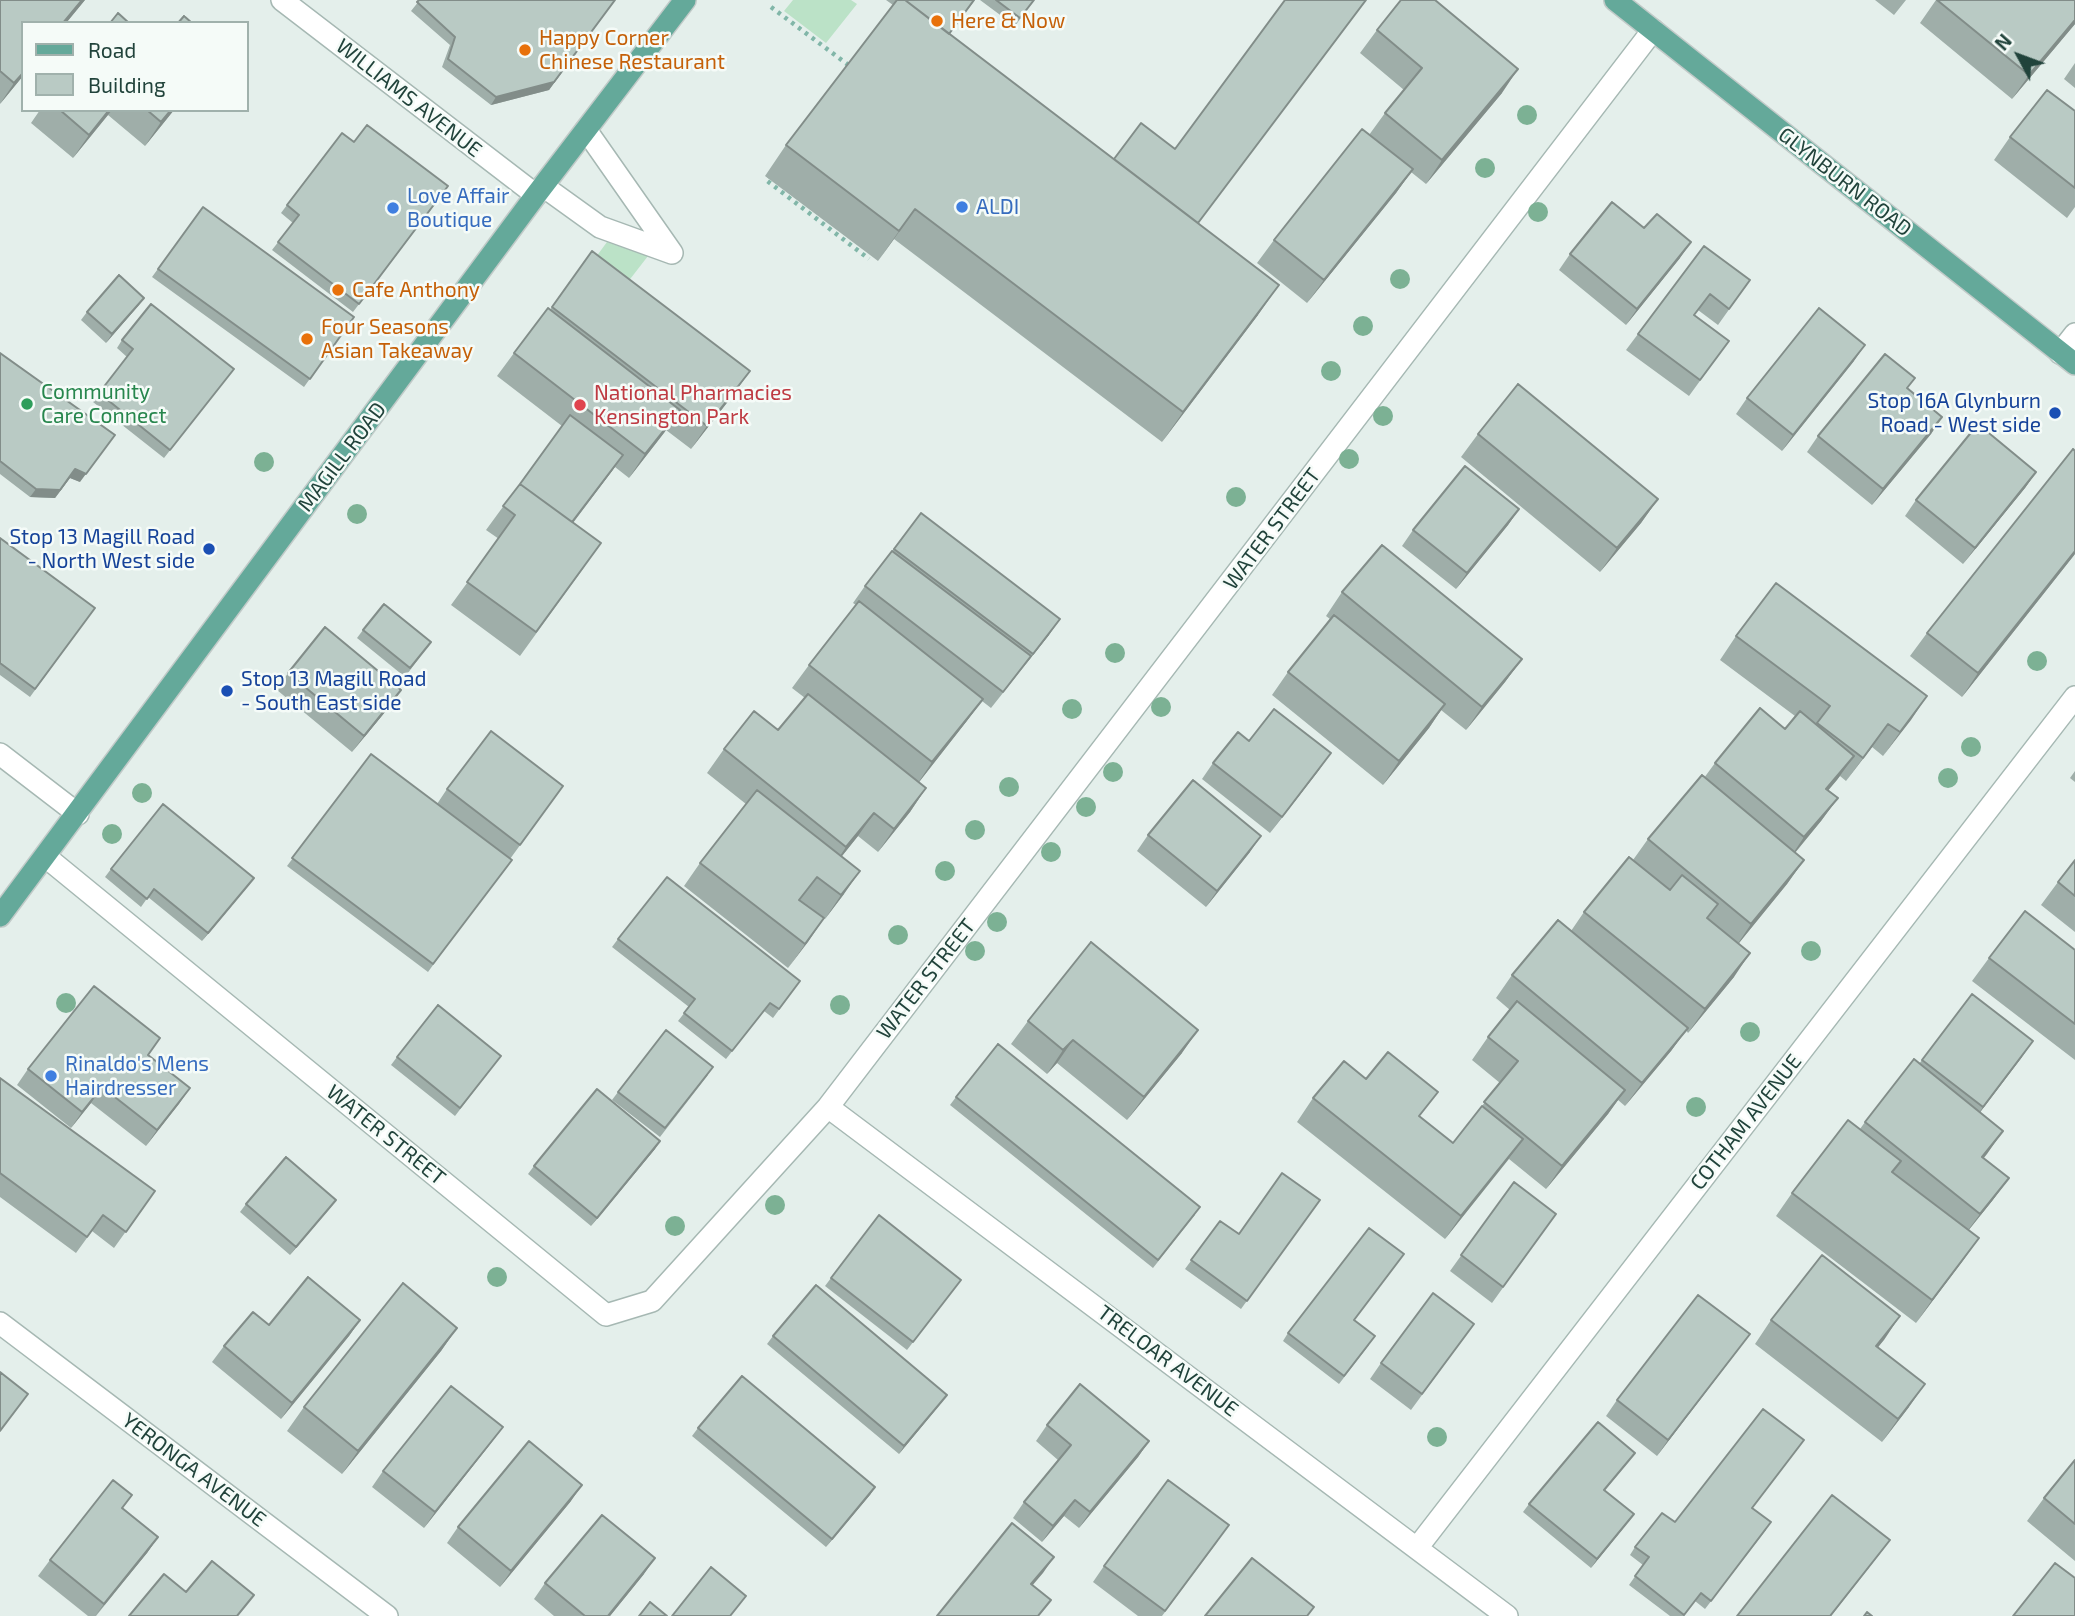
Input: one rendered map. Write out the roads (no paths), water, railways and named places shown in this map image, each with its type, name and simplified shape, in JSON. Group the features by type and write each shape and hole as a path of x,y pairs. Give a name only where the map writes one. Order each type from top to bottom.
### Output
{"main road":[{"name":"MAGILL ROAD","path":"0,916 685,0"},
{"name":"GLYNBURN ROAD","path":"1615,0 2068,359"}],"street":[{"name":"WILLIAMS AVENUE","path":"282,0 540,191 600,227 672,253 586,130"},
{"name":"WATER STREET","path":"46,857 606,1315 652,1301 828,1107 1653,30"},
{"path":"2068,359 2075,334"},
{"name":"COTHAM AVENUE","path":"1417,1548 2075,697"},
{"path":"0,754 78,814"},
{"name":"TRELOAR AVENUE","path":"828,1107 1507,1616"},
{"name":"YERONGA AVENUE","path":"0,1323 387,1616"}],"place":[{"name":"Here & Now","path":"937,21"},
{"name":"Happy Corner Chinese Restaurant","path":"525,50"},
{"name":"ALDI","path":"962,207"},
{"name":"Love Affair Boutique","path":"393,208"},
{"name":"Cafe Anthony","path":"338,290"},
{"name":"Four Seasons Asian Takeaway","path":"307,339"},
{"name":"Community Care Connect","path":"27,404"},
{"name":"National Pharmacies Kensington Park","path":"580,405"},
{"name":"Stop 16A Glynburn Road - West side","path":"2055,413"},
{"name":"Stop 13 Magill Road - North West side","path":"209,549"},
{"name":"Stop 13 Magill Road - South East side","path":"227,691"},
{"name":"Rinaldo's Mens Hairdresser","path":"51,1076"}]}
